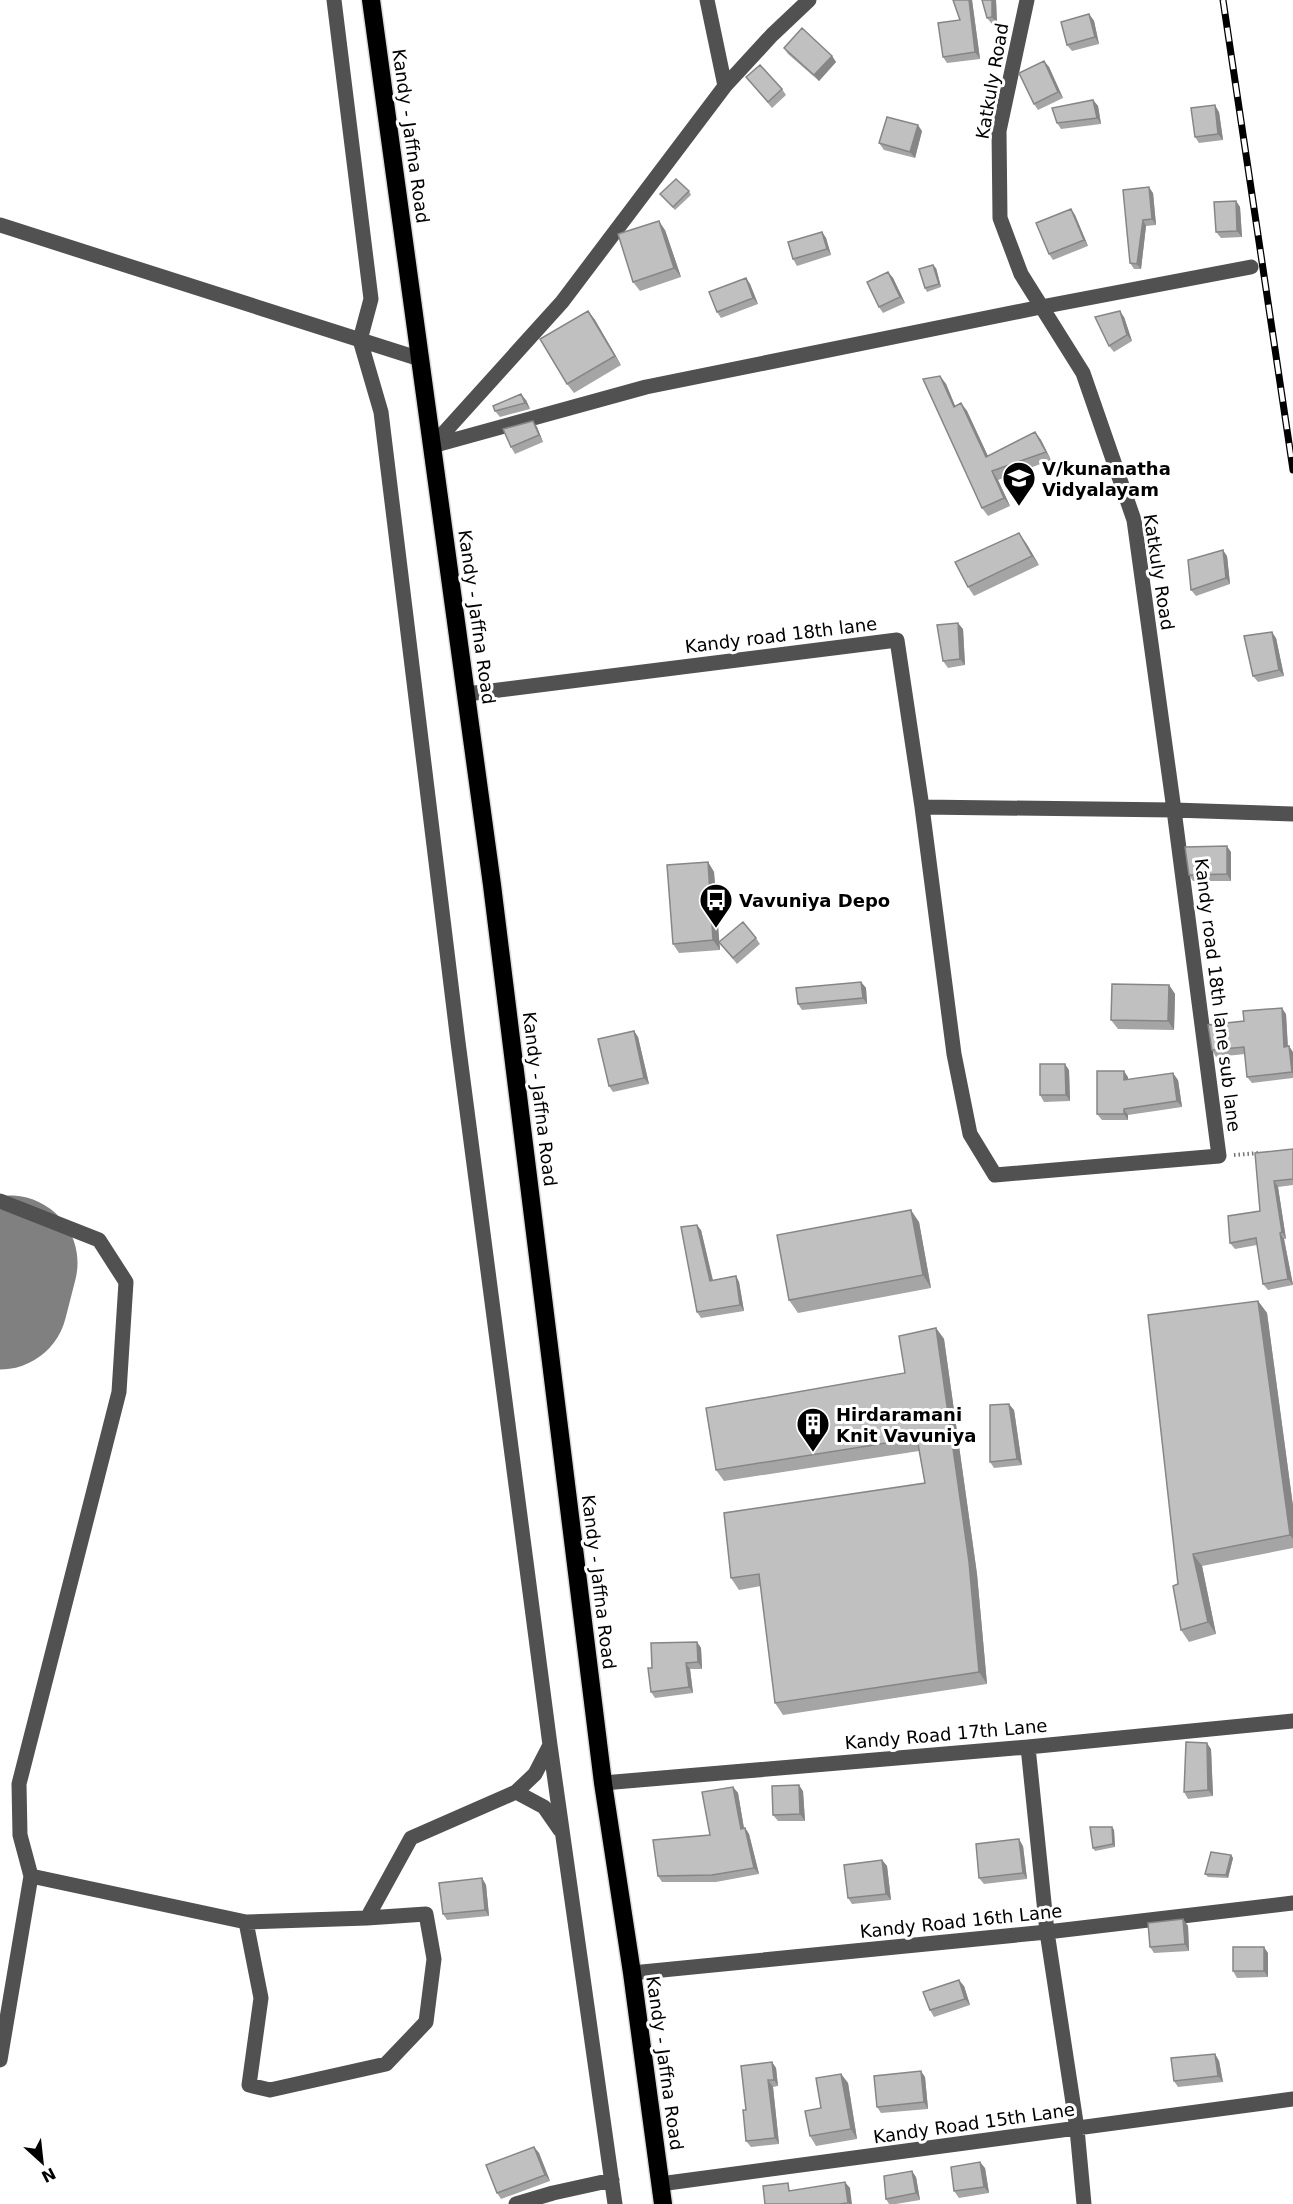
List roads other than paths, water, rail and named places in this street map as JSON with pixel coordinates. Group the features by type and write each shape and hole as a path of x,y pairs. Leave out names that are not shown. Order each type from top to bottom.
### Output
{"highway":[{"name":"Kandy - Jaffna Road","path":"371,0 467,693 603,1783 663,2204"}],"street":[{"path":"334,0 371,299 360,340 381,411 457,1030 550,1745 615,2204"},
{"path":"707,0 725,86"},
{"path":"432,446 562,302 725,86 772,35 809,0"},
{"name":"Katkuly Road","path":"1028,0 999,131 1000,218 1021,274 1083,373 1134,520 1174,810"},
{"path":"0,225 420,359"},
{"path":"432,446 646,387 1251,267"},
{"name":"Kandy road 18th lane","path":"467,693 897,640 922,807"},
{"path":"922,807 1293,814"},
{"name":"Kandy road 18th lane sub lane","path":"922,807 954,1054 970,1134 995,1175 1219,1156 1174,810"},
{"path":"0,1201 99,1240 126,1282 119,1392 18,1784 20,1835 31,1876 0,2060"},
{"name":"Kandy Road 17th Lane","path":"603,1783 1028,1747 1293,1721"},
{"path":"367,1918 411,1838 516,1792 536,1774 550,1745"},
{"path":"1028,1747 1047,1932 1077,2129 1084,2204"},
{"path":"516,1792 544,1807 563,1834"},
{"path":"31,1876 246,1923 426,1914 434,1959 426,2022 386,2064 270,2090 249,2085 261,1998 246,1923"},
{"name":"Kandy Road 16th Lane","path":"632,1974 1047,1932 1293,1903"},
{"name":"Kandy Road 15th Lane","path":"660,2184 1293,2099"},
{"path":"516,2204 612,2180"}],"railway":[{"path":"1223,0 1293,470"}],"place":[{"name":"V/kunanatha Vidyalayam","path":"1019,507"},
{"name":"Vavuniya Depo","path":"716,929"},
{"name":"Hirdaramani Knit Vavuniya","path":"813,1453"}]}
